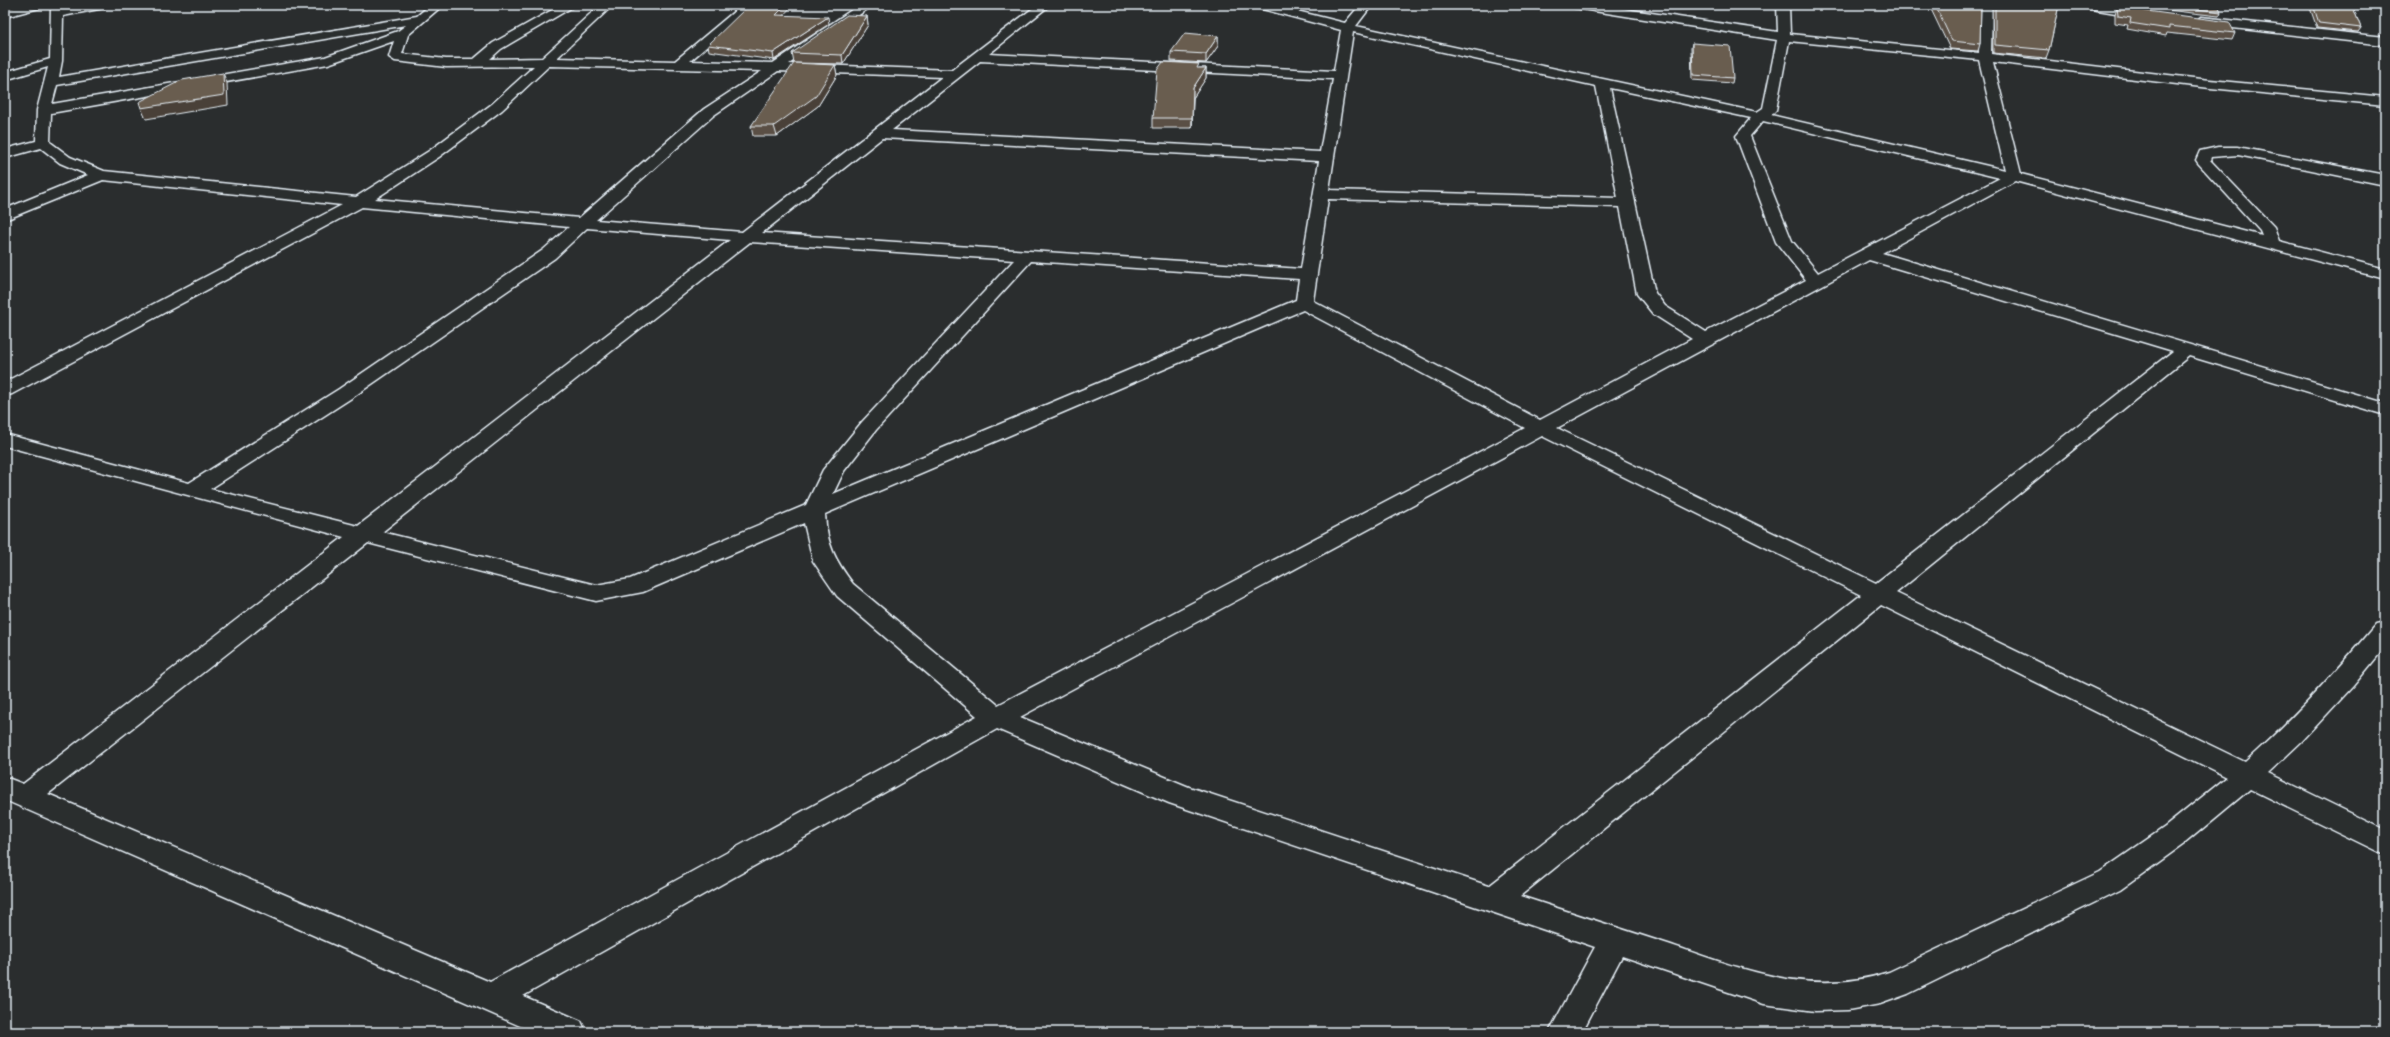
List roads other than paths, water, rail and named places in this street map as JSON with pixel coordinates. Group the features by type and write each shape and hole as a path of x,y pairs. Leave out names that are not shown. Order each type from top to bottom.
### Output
{"street":[{"path":"5,13 39,5"},
{"path":"43,143 44,110 56,62 57,9 104,5"},
{"path":"328,60 402,34 418,19 437,5"},
{"path":"477,63 497,46 570,5"},
{"path":"5,390 359,202 434,154 497,107 607,5"},
{"path":"678,65 749,5"},
{"path":"192,491 346,392 549,254 643,168 709,112 867,5"},
{"path":"570,1032 15,792 362,534 975,57 1044,5"},
{"path":"1259,5 1347,29 1760,116 2014,176 2385,274"},
{"path":"1304,303 1347,29 1366,5"},
{"path":"1575,5 1784,37 1985,57 2210,84 2385,101"},
{"path":"1783,5 1784,37 1769,110 1760,116 1743,136 1784,242 1816,281"},
{"path":"1986,5 1985,57 2014,176"},
{"path":"2086,5 2155,10"},
{"path":"50,82 418,19"},
{"path":"2191,19 2385,41"},
{"path":"395,57 402,34"},
{"path":"44,110 328,60 395,57 446,63 544,62 777,67 954,74"},
{"path":"975,57 1340,75"},
{"path":"5,76 56,62"},
{"path":"1602,83 1646,294 1659,310 1706,340"},
{"path":"877,134 1327,157"},
{"path":"5,154 43,143"},
{"path":"43,143 65,160 101,175 359,202 583,223 745,236 1309,275"},
{"path":"2272,244 2268,230 2203,160 2205,154 2218,151 2244,152 2385,180"},
{"path":"5,215 101,175"},
{"path":"491,998 996,718 2014,176"},
{"path":"1322,194 1627,203"},
{"path":"1867,254 2385,409"},
{"path":"1027,256 869,426 834,470 814,511 819,546 830,571 845,590 996,718 1179,795 1764,990 1793,996 1821,998 1849,997 1874,993 1897,984 2110,881 2175,835 2247,775 2298,728 2344,680 2385,630"},
{"path":"5,440 192,491 596,593 635,586 1304,303"},
{"path":"1304,303 1541,428 2385,843"},
{"path":"1493,900 2186,350"},
{"path":"1565,1032 1614,941"}]}
